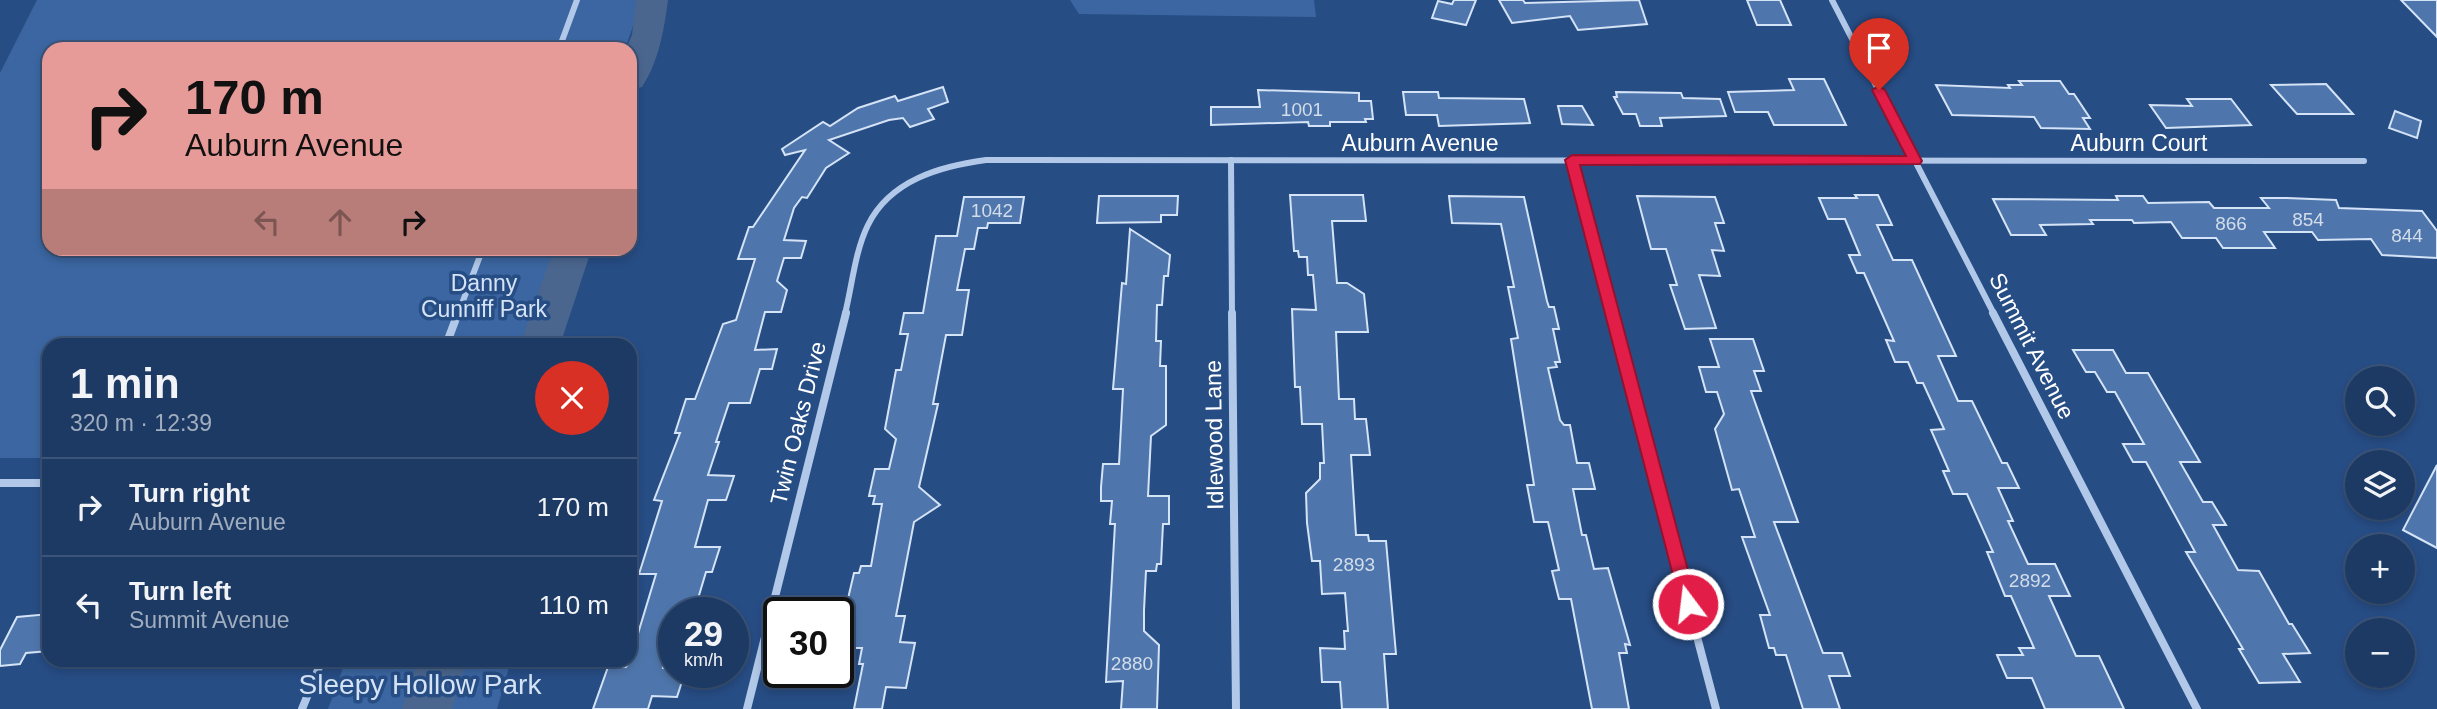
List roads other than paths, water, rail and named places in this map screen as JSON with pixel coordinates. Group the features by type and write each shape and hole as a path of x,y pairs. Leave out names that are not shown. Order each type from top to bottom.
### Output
{"street":[{"path":"562,42 578,0"},
{"name":"Summit Avenue","path":"1832,0 2197,709"},
{"name":"Auburn Avenue","path":"926,174 945,166 986,160 1915,161"},
{"name":"Idlewood Lane","path":"1231,160 1236,709"},
{"path":"1572,160 1716,709"},
{"name":"Auburn Court","path":"1915,161 2364,161"},
{"name":"Twin Oaks Drive","path":"747,709 867,227 873,213 897,189 926,174"},
{"path":"449,338 480,256"},
{"path":"0,483 42,483"},
{"path":"302,709 319,667"}],"waterway":[{"path":"637,62 648,35 652,0"},
{"path":"542,338 570,256"},
{"path":"427,709 440,667"}],"park label":[{"name":"Danny Cunniff Park","path":"484,296"},
{"name":"Sleepy Hollow Park","path":"420,684"}]}
